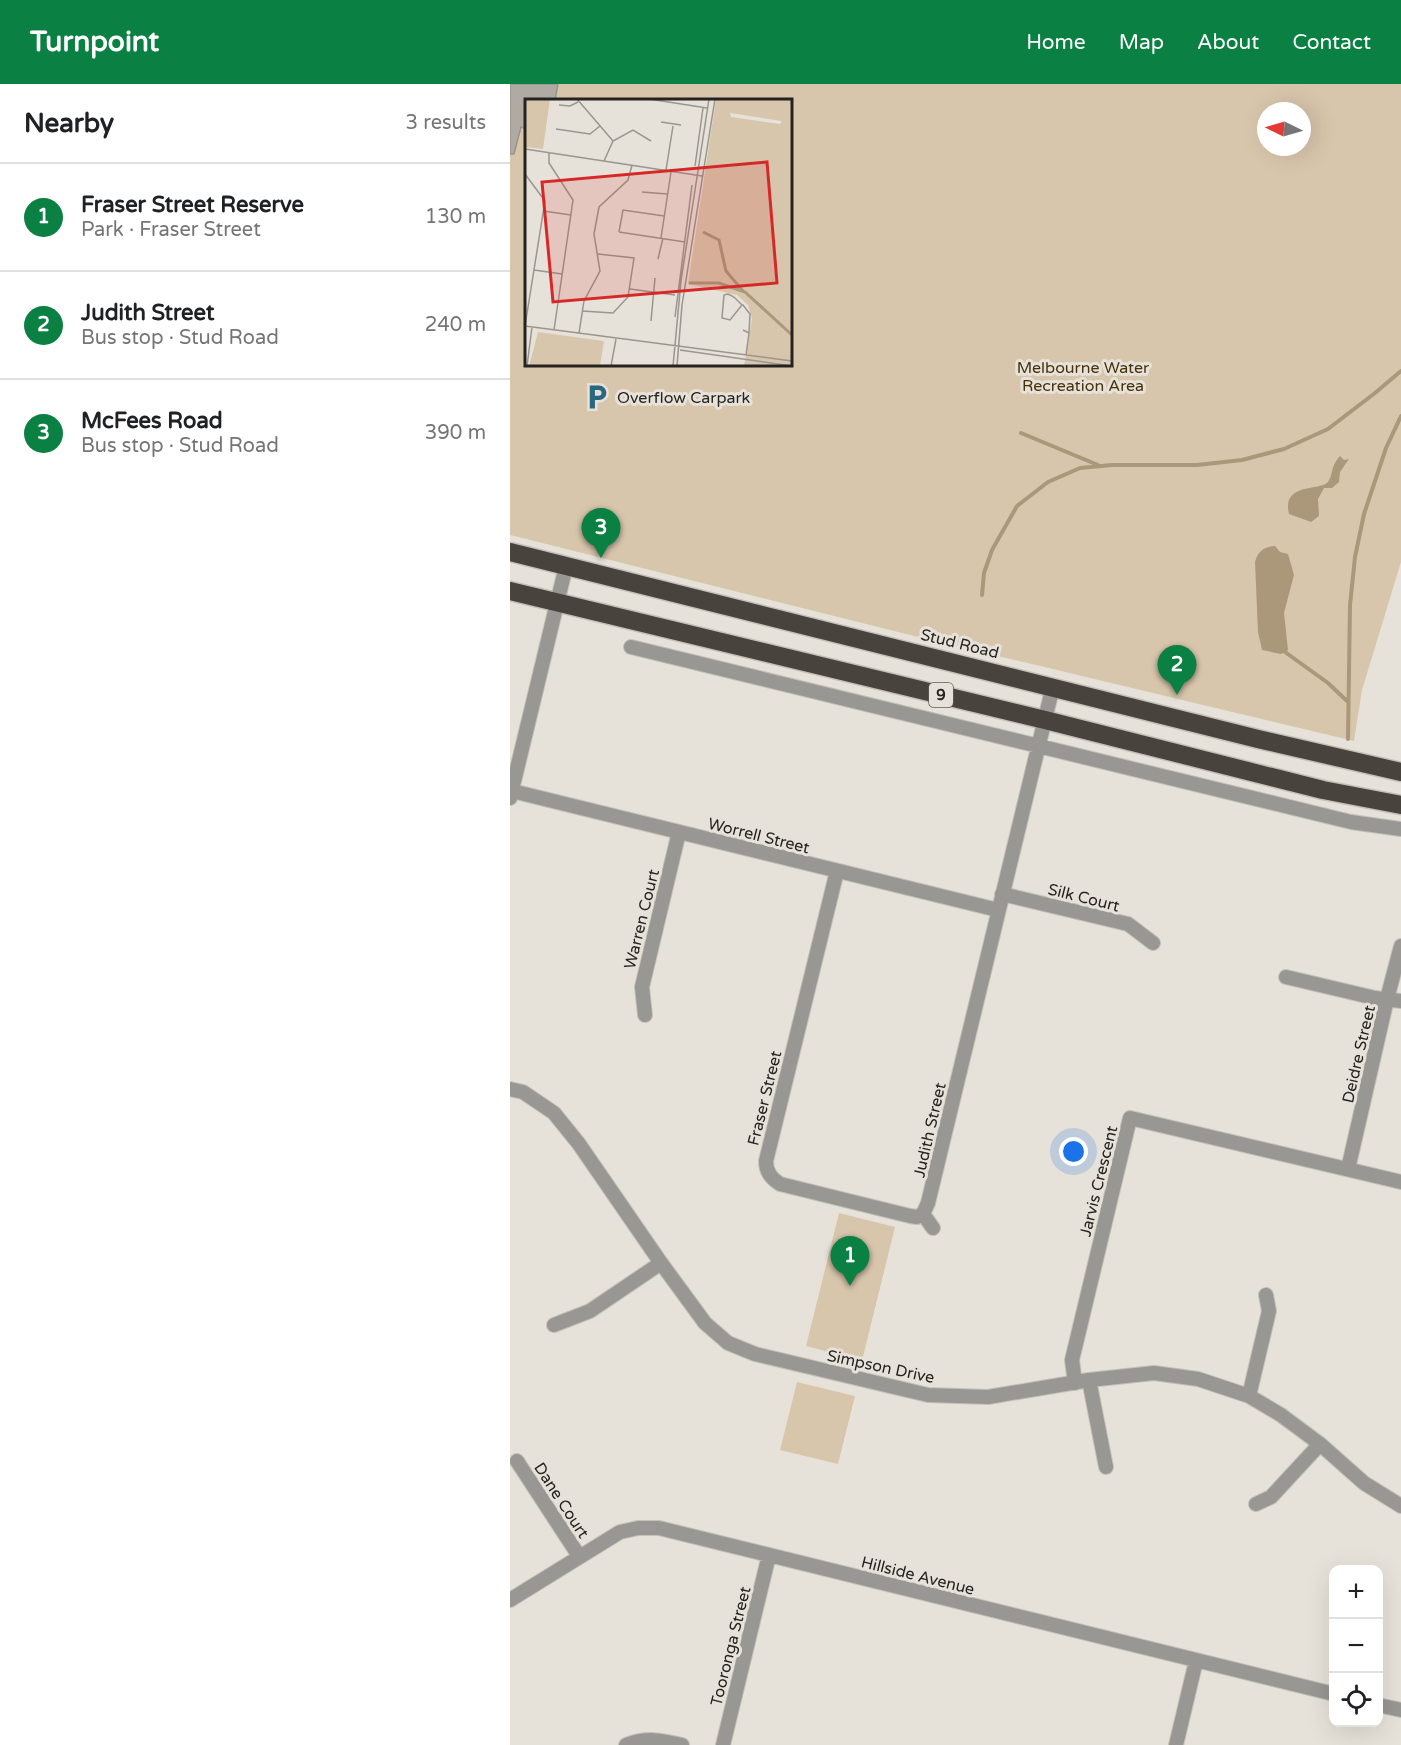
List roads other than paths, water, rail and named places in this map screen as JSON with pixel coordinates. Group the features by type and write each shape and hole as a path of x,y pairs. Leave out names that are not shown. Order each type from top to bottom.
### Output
{"highway":[{"name":"Stud Road","path":"510,552 1258,739 1401,772"},
{"name":"9","path":"510,591 1045,720 1323,790 1401,805"}],"street":[{"path":"511,795 566,566"},
{"path":"631,647 1351,822 1401,830"},
{"name":"Judith Street","path":"923,1214 928,1203 1053,686"},
{"name":"Worrell Street","path":"511,795 680,832 998,910"},
{"name":"Warren Court","path":"645,1015 642,987 680,832"},
{"name":"Fraser Street","path":"837,871 766,1168 774,1180 780,1184 910,1216 923,1214"},
{"name":"Silk Court","path":"1002,894 1128,924 1153,943"},
{"name":"Deidre Street","path":"1348,1169 1394,1000 1401,946"},
{"path":"1286,977 1375,998 1394,1000"},
{"name":"Simpson Drive","path":"510,1089 523,1092 554,1113 579,1144 705,1323 728,1343 755,1354 928,1395 988,1397 1082,1381 1154,1373 1198,1379 1249,1396 1281,1415 1320,1444 1364,1483 1401,1506"},
{"name":"Jarvis Crescent","path":"1082,1381 1072,1360 1130,1118 1401,1182"},
{"path":"923,1214 933,1228"},
{"path":"554,1325 591,1311 661,1263"},
{"path":"1249,1396 1269,1311 1266,1295"},
{"path":"1082,1381 1107,1467"},
{"path":"1256,1504 1271,1497 1320,1444"},
{"name":"Dane Court","path":"517,1461 579,1556"},
{"name":"Hillside Avenue","path":"510,1600 620,1532 638,1528 659,1528 1329,1693"},
{"name":"Tooronga Street","path":"723,1745 769,1555"},
{"path":"1176,1745 1196,1661"},
{"path":"1383,1706 1401,1710"},
{"path":"626,1745 652,1738 682,1745"}],"waterway":[{"path":"982,595 984,573 992,550 1017,506 1048,482 1080,468 1112,465 1197,465 1242,460 1284,449 1328,429 1401,371"},
{"path":"1348,739 1350,605 1355,557 1364,514 1386,448 1401,416"},
{"path":"1021,433 1098,465"},
{"path":"1285,652 1328,683 1347,701"}],"place":[{"name":"Overflow Carpark","path":"597,397"},
{"name":"McFees Road","path":"601,558"},
{"name":"Judith Street","path":"1177,695"},
{"name":"Fraser Street Reserve","path":"850,1286"}],"park label":[{"name":"Melbourne Water Recreation Area","path":"1083,376"}]}
